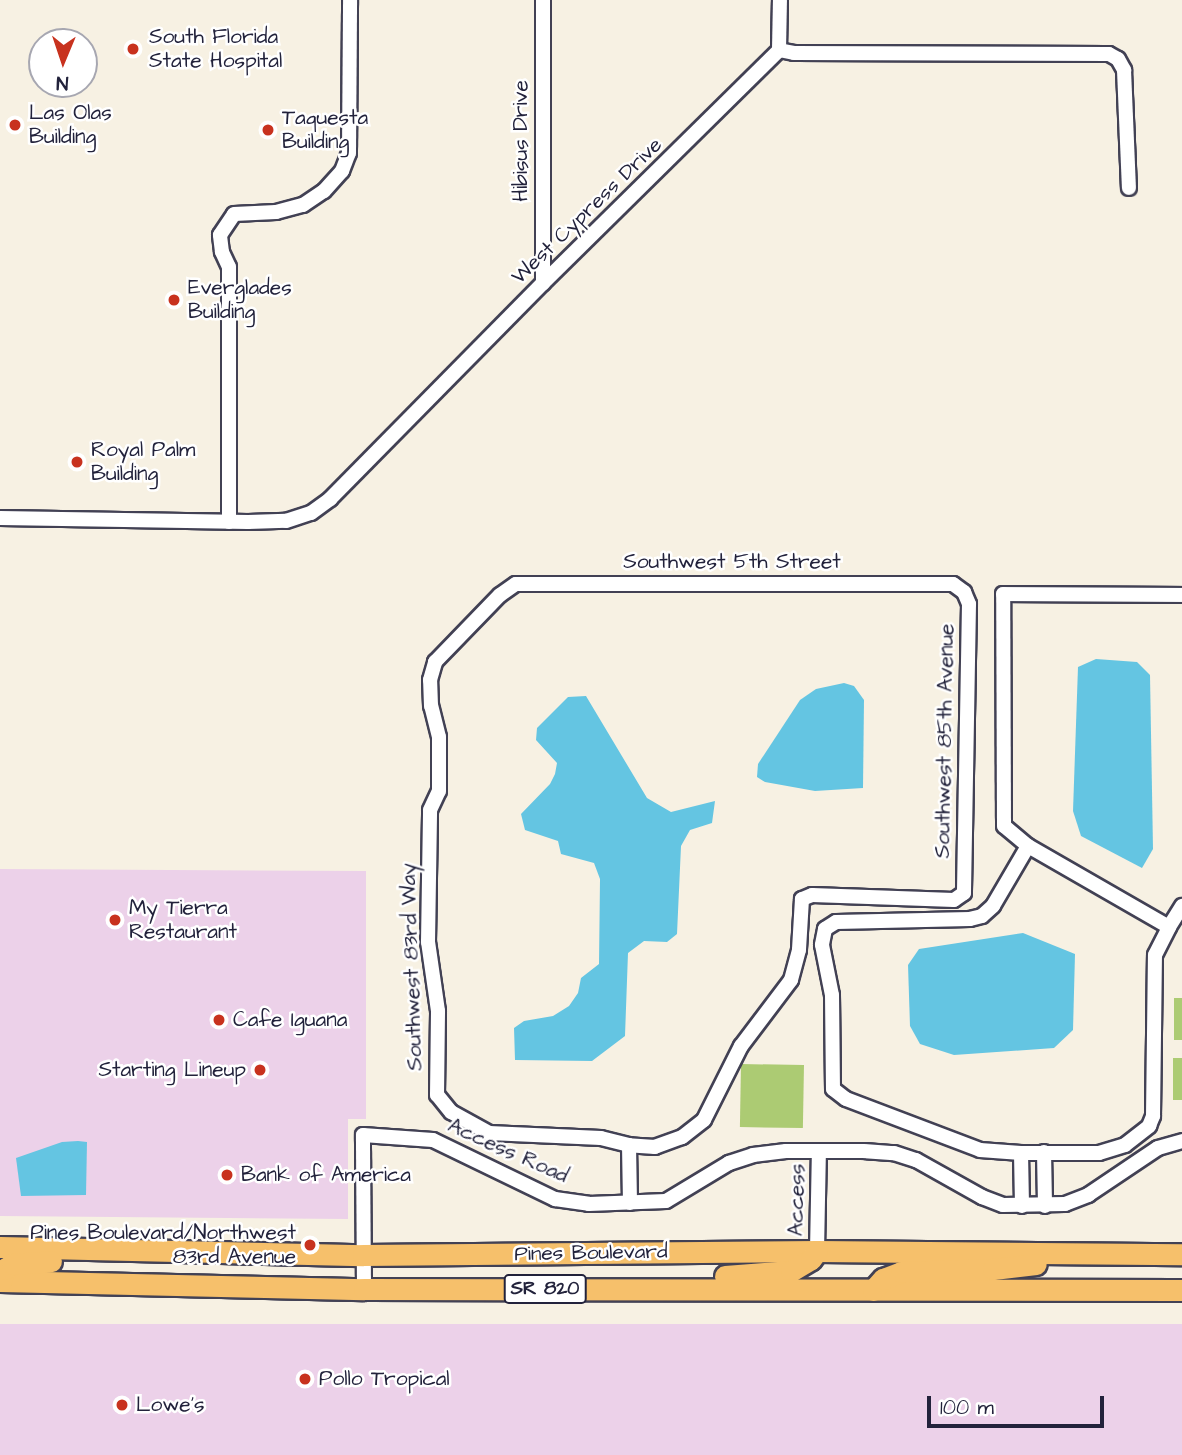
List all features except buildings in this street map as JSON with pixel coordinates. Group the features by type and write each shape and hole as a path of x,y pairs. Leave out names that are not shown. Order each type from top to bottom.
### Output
{"highway":[{"name":"Pines Boulevard","path":"0,1247 363,1255 817,1251 1182,1254"},
{"path":"1,1281 5,1269 12,1264 35,1260 128,1262 148,1250"},
{"path":"619,1289 634,1281 779,1274 802,1265 817,1251"},
{"path":"873,1290 883,1279 901,1272 993,1269 1050,1262 1072,1253"},
{"name":"Pines Boulevard","path":"1,1281 364,1289 1182,1290"}],"street":[{"path":"229,522 229,267 222,252 220,235 234,214 276,212 303,205 324,191 342,170 349,153 350,0"},
{"name":"Hibisus Drive","path":"542,283 543,0"},
{"path":"780,0 779,50 794,53 1109,54 1118,59 1124,70 1129,188"},
{"name":"West Cypress Drive","path":"0,518 229,522 286,521 311,513 779,50"},
{"name":"Southwest 5th Street","path":"500,595 516,584 685,582 953,584 964,592"},
{"name":"Southwest 85th Avenue","path":"629,1145 655,1147 682,1137 704,1120 741,1046 791,979 799,950 802,899 812,895 954,900 964,892 969,604 964,592"},
{"path":"1169,927 1011,835 1002,816 1003,594 1182,594"},
{"name":"Southwest 83rd Way","path":"500,595 435,662 430,680 431,706 439,737 439,792 430,810 428,942 438,1011 437,1095 451,1112 489,1133 601,1138 629,1145"},
{"path":"1028,846 993,906 982,916 970,919 836,922 825,929 822,945 830,977 832,1082 836,1094 969,1147 993,1152 1099,1153 1125,1145 1149,1126 1153,1116 1155,955 1182,906"},
{"name":"Access Road","path":"363,1255 363,1135 415,1136 433,1140 555,1199 589,1204 666,1201 729,1163 753,1154 819,1151 894,1153 916,1160 982,1197 1003,1205 1045,1206 1077,1201 1135,1161 1158,1148 1182,1141"},
{"path":"629,1145 630,1203"},
{"name":"Access","path":"817,1251 819,1151"},
{"path":"1044,1152 1045,1206"},
{"path":"1021,1153 1022,1206"},
{"path":"363,1255 364,1289"}],"shaded area":[{"path":"0,869 366,871 366,1119 348,1119 348,1219 0,1216"},
{"path":"0,1324 1182,1324 1182,1455 0,1455"}],"green space":[{"path":"1174,998 1182,998 1182,1040 1174,1040"},
{"path":"1173,1058 1182,1058 1182,1100 1173,1100"},
{"path":"741,1064 804,1065 803,1128 740,1127"}],"water":[{"path":"1096,659 1137,662 1150,675 1153,849 1142,868 1081,836 1073,811 1078,667"},
{"path":"844,683 854,686 864,700 863,788 815,791 765,782 757,777 758,764 800,700 816,689"},
{"path":"586,696 647,798 671,812 715,801 712,823 690,830 681,846 677,934 667,942 644,941 628,953 625,1036 592,1061 515,1060 514,1028 524,1021 553,1016 569,1006 578,993 581,978 599,964 600,879 594,863 561,854 558,841 525,830 521,814 550,784 555,774 557,763 536,740 537,728 568,697"},
{"path":"1023,933 1075,954 1073,1030 1054,1048 954,1055 920,1044 910,1026 908,965 919,949"},
{"path":"62,1142 87,1142 86,1195 21,1196 16,1158"}],"place":[{"name":"South Florida State Hospital","path":"133,49"},
{"name":"Las Olas Building","path":"15,125"},
{"name":"Taquesta Building","path":"268,130"},
{"name":"Everglades Building","path":"174,300"},
{"name":"Royal Palm Building","path":"77,462"},
{"name":"My Tierra Restaurant","path":"115,920"},
{"name":"Cafe Iguana","path":"219,1020"},
{"name":"Starting Lineup","path":"260,1070"},
{"name":"Bank of America","path":"227,1175"},
{"name":"Pines Boulevard/Northwest 83rd Avenue","path":"310,1245"},
{"name":"Pollo Tropical","path":"305,1379"},
{"name":"Lowe's","path":"122,1405"}]}
